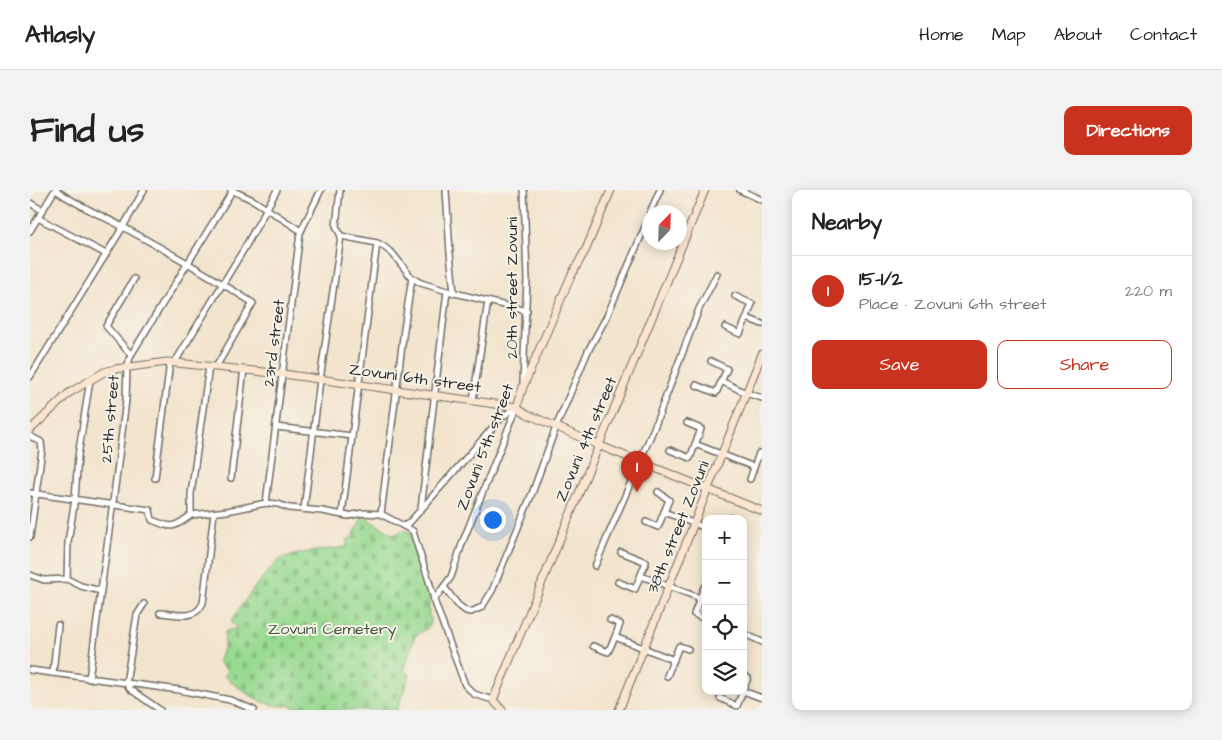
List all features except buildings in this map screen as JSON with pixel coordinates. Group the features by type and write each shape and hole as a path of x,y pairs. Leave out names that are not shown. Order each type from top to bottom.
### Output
{"street":[{"path":"30,231 56,190 71,201 123,227 253,303 213,366 191,494 191,515"},
{"path":"30,377 144,190"},
{"path":"232,190 253,200 301,231"},
{"name":"25th street","path":"89,678 125,412 127,367 131,355 189,264 232,190"},
{"path":"156,478 172,362 223,284 277,190"},
{"name":"23rd street","path":"266,503 301,231 321,190"},
{"path":"304,509 341,236 336,226 340,190"},
{"path":"446,190 454,293"},
{"name":"20th street Zovuni","path":"523,387 527,311 524,190"},
{"name":"Zovuni 5th street","path":"434,600 451,577 463,541 517,407 523,387 571,276 589,243 611,190"},
{"path":"654,205 660,190"},
{"name":"Zovuni 4th street","path":"493,700 705,190"},
{"path":"740,190 761,197"},
{"path":"30,203 42,210"},
{"path":"38,218 106,254"},
{"path":"444,587 458,605 466,611 471,612 484,604 498,577 533,491 556,427 588,351 606,316 642,233"},
{"path":"341,236 377,243 393,254 412,278 421,283 527,311"},
{"path":"342,514 377,243"},
{"path":"595,566 640,462 699,309 717,274"},
{"path":"381,514 412,278"},
{"path":"131,355 106,326 134,279"},
{"path":"420,509 447,291"},
{"path":"725,327 740,334 752,304 735,296"},
{"path":"473,400 488,301"},
{"path":"747,318 762,324"},
{"name":"38th street Zovuni","path":"619,710 642,648 669,586 762,354"},
{"path":"696,385 716,393 726,369 711,361"},
{"name":"Zovuni 6th street","path":"30,430 69,393 104,372 127,367 172,362 244,369 517,407 527,414 598,446 762,511"},
{"path":"231,478 244,369"},
{"path":"67,579 68,542 75,499 78,456 90,380"},
{"path":"721,381 746,393 762,398"},
{"path":"404,526 502,417 517,407"},
{"path":"670,450 690,458 701,429 687,424"},
{"path":"276,427 314,431 322,434 352,436"},
{"path":"30,436 41,442 42,450 30,538"},
{"path":"696,444 754,467"},
{"path":"750,479 759,453"},
{"path":"646,522 658,527 669,500 658,492"},
{"path":"30,493 150,510 152,520 170,528 177,526 191,515 238,510 266,503 348,516 363,513 381,514 413,531 417,548 428,574 434,600 465,685 474,694 493,700 502,710"},
{"path":"664,512 702,526"},
{"path":"160,613 185,616 195,614 201,609 214,513"},
{"path":"618,582 635,589 646,562 621,552"},
{"path":"30,575 44,580 67,579 81,586 102,591"},
{"path":"641,576 700,598"},
{"path":"700,617 694,614 702,592"},
{"path":"144,604 137,615 126,683 130,689 160,710"},
{"path":"593,646 608,652 620,624 610,620"},
{"path":"53,673 58,625"},
{"path":"747,635 762,642"},
{"path":"615,637 674,660"},
{"path":"667,676 680,646 688,649"},
{"path":"30,670 179,690 230,700 254,710"},
{"path":"747,692 762,698"},
{"path":"720,698 737,706 741,695"}],"green space":[{"name":"Zovuni Cemetery","path":"363,516 394,535 404,530 410,532 413,549 429,590 429,615 431,620 429,627 415,636 404,670 410,675 397,710 308,710 303,706 296,708 290,705 272,705 254,698 224,676 227,670 218,663 224,646 225,632 232,629 236,630 236,627 231,622 262,578 277,563 282,559 306,552 347,547 347,540 352,538"}],"place":[{"name":"15-1/2","path":"637,492"}]}
